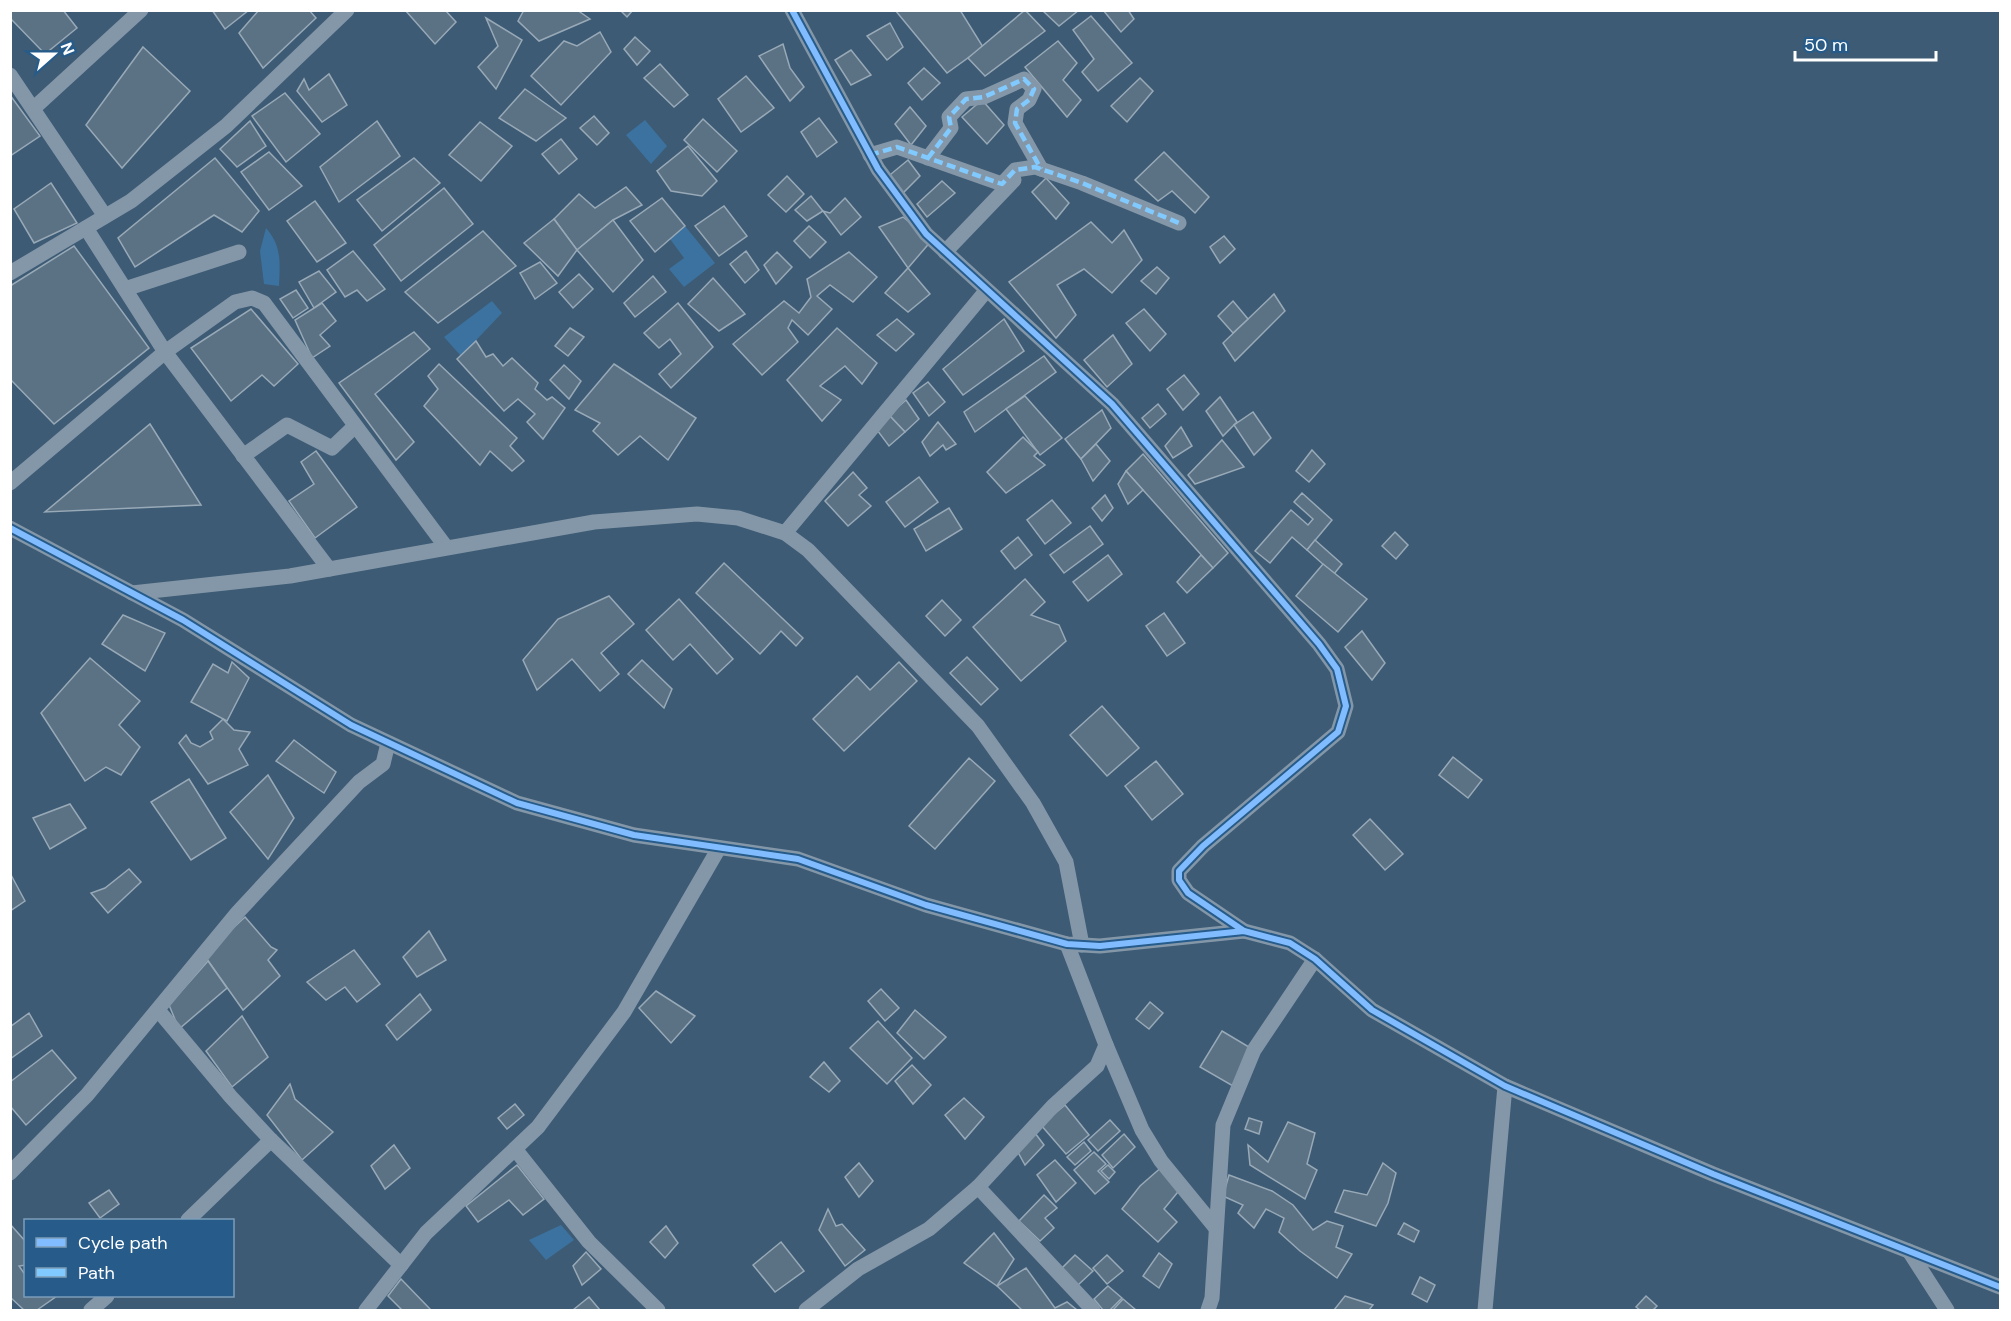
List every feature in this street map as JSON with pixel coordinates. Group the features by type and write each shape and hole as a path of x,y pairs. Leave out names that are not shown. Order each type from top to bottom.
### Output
{"street":[{"path":"34,108 141,10"},
{"path":"10,273 131,201 226,126 347,10"},
{"path":"792,10 870,155 926,234 1112,404 1231,545 1267,582 1337,669 1346,706 1338,732 1203,846 1179,871 1179,880 1188,893 1244,931 1290,943 1315,959 1372,1010 1505,1086 1713,1174 2001,1287"},
{"path":"10,75 105,216"},
{"path":"928,158 951,128 949,117 966,99 984,97 1024,79 1034,89 1029,100 1017,109 1015,123 1041,169"},
{"path":"870,155 897,147 1002,184 1015,170 1041,169 1082,183 1179,223"},
{"path":"945,252 1024,169"},
{"path":"86,228 165,352 329,569"},
{"path":"125,289 239,252"},
{"path":"785,533 986,291"},
{"path":"10,483 165,352 235,302 252,298 264,303 446,547"},
{"path":"243,456 287,425 332,448 355,426"},
{"path":"132,593 290,576 594,522 697,514 738,518 785,533 808,550 978,726 1034,803 1066,862 1074,945 1106,1046 1142,1130 1161,1161 1215,1227"},
{"path":"10,528 183,620 351,725 517,803 634,835 798,859 926,905 1074,945 1100,946 1244,931"},
{"path":"10,1173 87,1095 246,904 359,782 383,764 388,743"},
{"path":"366,1311 426,1233 538,1127 624,1012 718,848"},
{"path":"1208,1311 1212,1298 1223,1125 1254,1050 1315,959"},
{"path":"158,1010 231,1097 271,1140 401,1265"},
{"path":"806,1311 858,1269 929,1229 978,1186 1053,1106 1097,1066 1106,1046"},
{"path":"1485,1311 1505,1086"},
{"path":"190,1219 271,1140"},
{"path":"515,1149 589,1242 658,1311"},
{"path":"978,1186 1093,1311"},
{"path":"1909,1251 1947,1311"},
{"path":"91,1311 106,1297"}],"shaded area":[{"path":"645,120 667,146 651,164 626,135"},
{"path":"685,226 715,263 684,287 669,269 684,258 670,239"},
{"path":"266,228 277,248 280,262 279,286 264,284 260,251"},
{"path":"492,301 502,313 461,356 444,337"},
{"path":"561,1225 574,1240 546,1260 529,1240"}],"building":[{"path":"10,10 63,10 77,28 45,54 10,18"},
{"path":"212,10 249,10 225,29"},
{"path":"259,10 309,10 316,18 263,68 239,33"},
{"path":"405,10 445,10 456,22 435,44"},
{"path":"524,10 577,10 590,19 539,41 518,21"},
{"path":"620,10 633,10 627,17"},
{"path":"895,10 960,10 983,47 947,73"},
{"path":"1025,10 1045,31 985,76 968,58"},
{"path":"1042,10 1079,10 1059,26"},
{"path":"1103,10 1128,10 1134,19 1121,32"},
{"path":"1091,16 1132,63 1098,91 1082,72 1094,59 1073,30"},
{"path":"486,18 522,40 496,89 478,67 498,46"},
{"path":"890,23 903,47 887,60 867,36"},
{"path":"600,32 611,52 561,105 531,76 564,41 577,46"},
{"path":"635,37 650,51 637,65 624,49"},
{"path":"1058,41 1077,63 1063,80 1081,100 1067,117 1025,67"},
{"path":"783,44 790,68 804,87 790,101 759,56"},
{"path":"143,47 190,91 122,168 86,125"},
{"path":"851,50 871,75 851,85 835,60"},
{"path":"660,64 688,95 674,107 644,78"},
{"path":"924,68 940,83 922,100 908,83"},
{"path":"329,74 347,105 322,122 297,91 304,79 309,90"},
{"path":"746,76 774,108 741,132 718,99"},
{"path":"1140,78 1153,91 1127,122 1111,106"},
{"path":"525,89 566,118 536,141 499,118"},
{"path":"285,93 320,134 286,162 252,116"},
{"path":"10,95 40,136 10,156"},
{"path":"982,100 1004,125 987,144 962,117"},
{"path":"910,107 926,126 911,145 895,124"},
{"path":"594,116 609,133 597,145 580,128"},
{"path":"819,118 837,142 817,157 801,132"},
{"path":"703,119 737,151 717,172 684,140"},
{"path":"250,121 266,146 237,167 220,149"},
{"path":"377,121 400,156 339,202 320,167"},
{"path":"480,122 512,146 481,181 449,155"},
{"path":"561,139 577,159 559,174 542,154"},
{"path":"688,146 717,181 702,196 671,191 657,171"},
{"path":"269,152 302,186 269,210 241,172"},
{"path":"1164,152 1209,197 1195,213 1172,191 1158,201 1135,180"},
{"path":"215,158 259,211 242,232 214,215 135,267 118,238"},
{"path":"414,158 440,183 382,231 357,200"},
{"path":"908,160 920,176 899,197 885,179"},
{"path":"787,176 804,194 786,212 768,195"},
{"path":"1046,178 1069,203 1056,219 1032,192"},
{"path":"942,181 955,193 927,217 917,204"},
{"path":"51,183 77,223 34,243 14,209"},
{"path":"626,187 642,205 613,220 577,250 554,219 579,194 595,208"},
{"path":"444,188 473,224 401,281 374,245"},
{"path":"811,196 823,211 807,221 795,210"},
{"path":"662,198 685,226 655,252 630,221"},
{"path":"845,198 861,217 841,235 823,211 830,213"},
{"path":"315,201 346,243 317,262 287,221"},
{"path":"724,206 747,236 719,256 695,226"},
{"path":"903,217 932,240 908,268 879,227"},
{"path":"554,219 577,250 558,276 524,243"},
{"path":"613,220 643,260 613,292 577,250"},
{"path":"1091,222 1112,243 1124,230 1142,260 1112,293 1084,269 1057,285 1076,315 1056,338 1009,282"},
{"path":"809,226 826,242 810,258 794,241"},
{"path":"483,231 516,266 438,323 405,292"},
{"path":"1224,236 1235,249 1220,263 1210,247"},
{"path":"74,246 149,348 54,424 10,379 10,286"},
{"path":"353,251 385,289 367,301 357,290 345,297 327,270"},
{"path":"746,251 759,270 745,283 730,264"},
{"path":"777,252 792,267 776,284 764,265"},
{"path":"849,252 877,277 853,302 830,285 817,296 832,309 808,335 792,320 788,328 798,342 762,375 733,344 784,301 799,313 811,297 807,279"},
{"path":"540,262 557,283 535,299 520,273"},
{"path":"1157,267 1169,278 1156,294 1141,281"},
{"path":"908,268 930,294 908,312 885,293"},
{"path":"319,271 336,292 314,308 299,282"},
{"path":"579,274 593,289 573,308 559,292"},
{"path":"653,276 666,292 635,317 624,303"},
{"path":"713,278 745,314 719,331 688,304"},
{"path":"296,290 308,308 293,318 280,299"},
{"path":"1274,294 1285,311 1235,361 1223,343"},
{"path":"1233,301 1248,319 1233,333 1218,316"},
{"path":"322,303 336,321 320,335 330,346 312,358 295,320"},
{"path":"678,303 713,347 671,388 659,374 681,354 670,339 659,348 644,333"},
{"path":"251,309 298,364 274,386 262,375 231,401 191,348"},
{"path":"1144,309 1166,334 1150,351 1126,323"},
{"path":"897,319 914,334 896,351 877,335"},
{"path":"1004,319 1024,351 963,395 943,369"},
{"path":"570,328 584,337 568,356 555,346"},
{"path":"837,328 877,363 862,384 845,366 820,386 841,400 822,421 787,380"},
{"path":"414,332 430,349 375,394 414,442 396,460 339,383"},
{"path":"1113,335 1132,364 1107,387 1084,360"},
{"path":"476,341 486,357 493,354 503,366 512,358 538,383 535,389 547,400 552,397 565,408 543,439 527,422 535,414 518,399 504,411 457,359"},
{"path":"1044,356 1056,372 975,432 964,412"},
{"path":"439,364 517,438 510,446 524,461 512,471 490,451 480,465 424,406 438,389 428,376"},
{"path":"614,364 696,418 668,460 640,436 618,455 593,431 600,423 575,410"},
{"path":"564,365 581,381 569,399 550,380"},
{"path":"1184,375 1199,394 1183,410 1167,389"},
{"path":"928,382 945,402 929,416 913,393"},
{"path":"1025,396 1062,438 1040,455 1006,409"},
{"path":"1220,397 1237,422 1223,436 1206,411"},
{"path":"906,400 919,419 905,432 889,415"},
{"path":"1158,404 1166,414 1150,428 1142,418"},
{"path":"1102,410 1111,428 1081,459 1065,439"},
{"path":"1253,412 1271,438 1254,455 1234,425"},
{"path":"889,415 905,432 889,446 874,426"},
{"path":"938,422 956,444 946,450 943,445 930,456 922,442"},
{"path":"150,424 201,505 45,512"},
{"path":"1181,427 1192,446 1173,458 1165,446"},
{"path":"1023,437 1038,452 1034,456 1045,465 1006,493 987,472"},
{"path":"1222,440 1244,467 1195,484 1188,475"},
{"path":"1096,444 1110,461 1093,481 1081,459"},
{"path":"1312,450 1325,464 1309,482 1296,471"},
{"path":"316,451 357,507 315,538 289,501 314,484 301,462"},
{"path":"1143,454 1228,553 1213,568 1126,471"},
{"path":"1126,471 1143,490 1128,504 1118,484"},
{"path":"853,472 867,488 859,495 871,506 848,526 825,501"},
{"path":"919,477 938,502 905,527 886,502"},
{"path":"1302,493 1332,520 1307,550 1292,537 1270,563 1255,551 1291,510 1308,525 1313,519 1294,502"},
{"path":"1105,495 1113,508 1102,521 1092,508"},
{"path":"1052,500 1071,523 1045,544 1027,520"},
{"path":"949,508 962,529 926,551 914,529"},
{"path":"1090,526 1103,544 1064,573 1050,555"},
{"path":"1395,532 1408,545 1396,559 1382,546"},
{"path":"1018,537 1032,555 1015,569 1001,551"},
{"path":"1315,540 1342,564 1334,574 1307,550"},
{"path":"1108,555 1122,574 1088,601 1073,582"},
{"path":"1201,555 1213,568 1187,593 1177,582"},
{"path":"724,563 803,638 796,646 781,631 760,654 696,593"},
{"path":"1323,564 1367,599 1338,632 1296,596"},
{"path":"1025,579 1045,602 1031,615 1059,625 1066,641 1021,681 973,627"},
{"path":"609,596 634,624 601,653 619,674 600,691 572,659 537,690 523,660 558,619"},
{"path":"679,599 733,659 717,674 690,644 673,660 646,630"},
{"path":"942,600 961,620 945,636 926,616"},
{"path":"1164,613 1185,643 1167,656 1146,626"},
{"path":"123,615 165,633 145,671 102,644"},
{"path":"1362,631 1385,663 1372,680 1345,647"},
{"path":"967,657 998,689 981,705 950,673"},
{"path":"90,658 140,701 119,725 140,747 121,775 106,767 85,781 41,713"},
{"path":"642,660 672,689 664,708 628,674"},
{"path":"232,662 249,678 227,721 191,702 213,664 228,673"},
{"path":"899,662 917,681 844,751 813,719 857,676 870,690"},
{"path":"1102,706 1139,748 1107,776 1070,735"},
{"path":"223,719 234,730 250,732 239,749 248,765 208,784 179,743 186,735 191,743 200,747 213,739 210,732"},
{"path":"294,740 336,772 324,793 276,761"},
{"path":"1453,757 1482,780 1468,798 1439,775"},
{"path":"969,758 995,781 935,849 909,826"},
{"path":"1156,761 1183,794 1152,820 1125,786"},
{"path":"268,775 294,818 268,859 230,812"},
{"path":"189,779 226,838 191,860 151,802"},
{"path":"70,804 86,828 50,849 33,818"},
{"path":"1370,819 1403,854 1385,870 1353,835"},
{"path":"129,869 141,882 108,913 91,893 105,888"},
{"path":"10,873 25,901 10,911"},
{"path":"245,917 271,947 277,950 268,960 280,976 243,1010 204,955"},
{"path":"429,931 446,960 417,977 403,957"},
{"path":"354,950 380,984 357,1002 345,987 326,1000 307,982"},
{"path":"208,961 227,988 179,1029 169,1005"},
{"path":"881,989 899,1008 885,1021 868,1001"},
{"path":"656,991 695,1016 671,1043 639,1008"},
{"path":"420,994 431,1010 397,1040 386,1025"},
{"path":"1150,1002 1163,1013 1149,1029 1136,1019"},
{"path":"915,1010 946,1037 924,1059 897,1033"},
{"path":"29,1013 42,1036 10,1059 10,1027"},
{"path":"242,1016 268,1057 232,1087 206,1051"},
{"path":"878,1021 912,1058 887,1084 850,1048"},
{"path":"1222,1031 1254,1050 1233,1086 1200,1067"},
{"path":"52,1050 76,1078 26,1125 10,1106 10,1082"},
{"path":"824,1062 840,1081 829,1092 810,1077"},
{"path":"912,1065 931,1085 913,1104 895,1081"},
{"path":"290,1084 295,1099 333,1132 302,1160 267,1115"},
{"path":"964,1098 984,1117 965,1139 945,1115"},
{"path":"515,1104 524,1115 507,1129 498,1118"},
{"path":"1065,1105 1089,1135 1066,1154 1041,1125"},
{"path":"1249,1118 1262,1122 1259,1134 1245,1129"},
{"path":"1110,1120 1120,1131 1098,1151 1088,1140"},
{"path":"1288,1122 1315,1133 1307,1164 1317,1170 1305,1199 1250,1165 1248,1145 1268,1162"},
{"path":"1032,1129 1044,1145 1025,1165 1015,1147"},
{"path":"1124,1134 1135,1147 1113,1168 1102,1155"},
{"path":"1084,1142 1091,1151 1075,1165 1067,1157"},
{"path":"394,1145 410,1168 385,1189 371,1166"},
{"path":"1094,1152 1106,1164 1098,1171 1109,1182 1095,1194 1074,1170"},
{"path":"1055,1160 1076,1183 1056,1202 1037,1175"},
{"path":"859,1163 873,1181 859,1197 845,1177"},
{"path":"1383,1163 1396,1173 1388,1203 1376,1226 1335,1212 1344,1190 1367,1195"},
{"path":"517,1165 544,1199 523,1215 509,1200 478,1222 466,1206"},
{"path":"1108,1165 1115,1172 1109,1179 1101,1171"},
{"path":"1164,1165 1182,1187 1164,1209 1177,1222 1158,1242 1122,1209 1140,1186"},
{"path":"1229,1175 1272,1191 1293,1205 1313,1230 1327,1221 1343,1226 1336,1247 1352,1254 1337,1278 1300,1251 1279,1232 1284,1218 1266,1209 1254,1228 1238,1213 1243,1205 1223,1196"},
{"path":"109,1190 119,1204 100,1218 89,1203"},
{"path":"1044,1195 1057,1208 1045,1218 1054,1228 1040,1241 1019,1221"},
{"path":"828,1209 836,1226 842,1224 865,1250 845,1266 819,1230"},
{"path":"1404,1223 1419,1231 1414,1242 1398,1234"},
{"path":"10,1224 24,1240 24,1265 19,1266 24,1273 24,1297 56,1297 37,1310 24,1310 10,1297"},
{"path":"666,1226 678,1243 665,1258 650,1242"},
{"path":"994,1233 1014,1259 997,1286 964,1263"},
{"path":"781,1242 804,1271 775,1292 753,1265"},
{"path":"586,1252 601,1269 582,1285 573,1266"},
{"path":"1159,1253 1172,1264 1159,1288 1143,1276"},
{"path":"1075,1255 1093,1271 1078,1285 1062,1268"},
{"path":"1107,1255 1123,1271 1107,1284 1093,1268"},
{"path":"1026,1268 1055,1308 1067,1302 1077,1310 1022,1310 997,1286"},
{"path":"1420,1277 1435,1285 1427,1302 1412,1294"},
{"path":"401,1279 431,1310 402,1310 388,1296"},
{"path":"1108,1286 1122,1298 1110,1310 1103,1310 1094,1299"},
{"path":"1345,1296 1373,1305 1369,1310 1334,1310"},
{"path":"1646,1296 1657,1306 1653,1310 1640,1310 1636,1307"},
{"path":"589,1297 600,1310 573,1310"},
{"path":"1123,1299 1136,1310 1113,1310"}],"marked path":[{"path":"928,158 951,128 949,117 966,99 984,97 1024,79 1034,89 1029,100 1017,109 1015,123 1041,169"},
{"path":"870,155 897,147 1002,184 1015,170 1035,167 1082,183 1179,223"}],"cycle path":[{"path":"792,10 878,169 926,234 1112,404 1319,644 1337,669 1346,706 1338,732 1203,846 1179,871 1179,880 1188,893 1244,931"},
{"path":"10,528 183,620 351,725 517,803 634,835 798,859 926,905 1067,944 1100,946 1244,931 1290,943 1315,959 1372,1010 1505,1086 1713,1174 2000,1287"}]}
